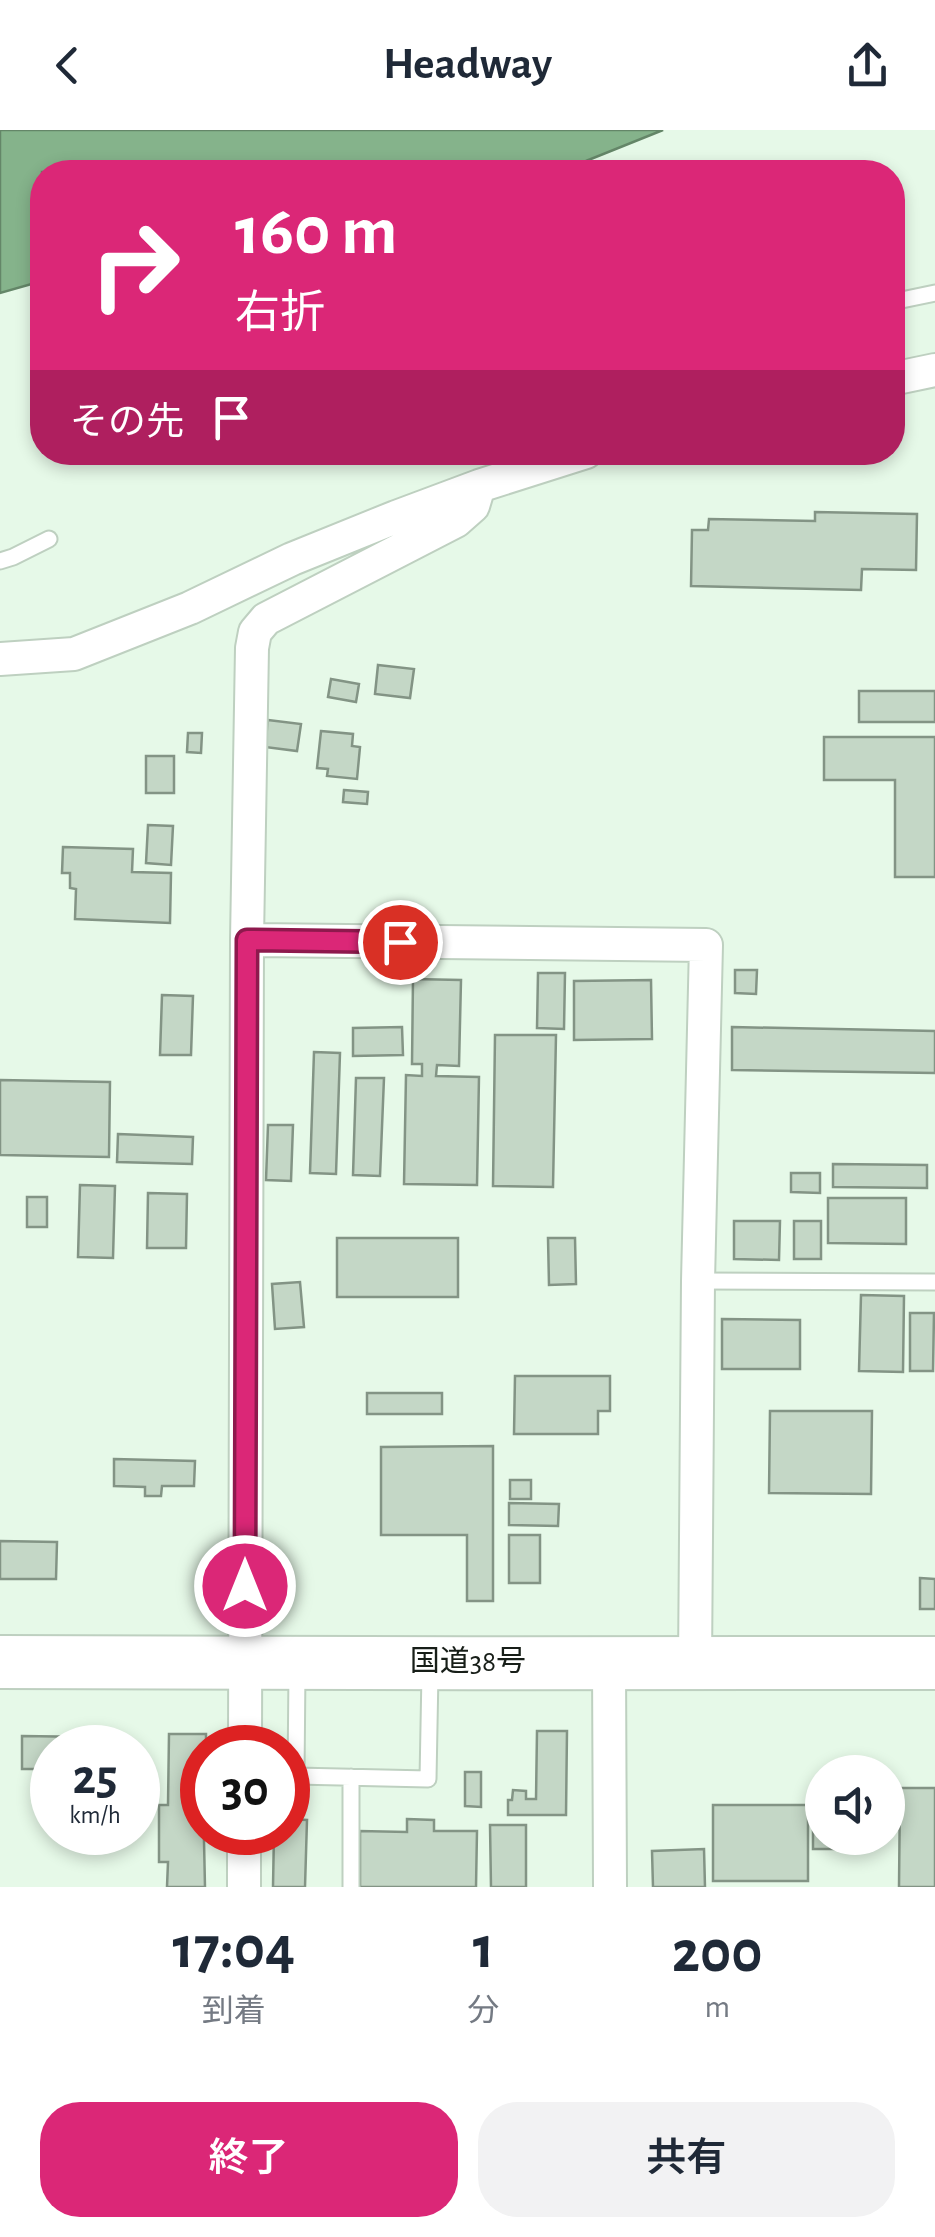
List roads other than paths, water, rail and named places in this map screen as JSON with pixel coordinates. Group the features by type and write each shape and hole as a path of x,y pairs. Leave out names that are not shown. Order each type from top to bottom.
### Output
{"highway":[{"name":"国道38号","path":"0,1662 935,1663"}],"street":[{"path":"905,376 935,370"},
{"path":"0,658 74,654 190,608 292,559 479,486 545,465"},
{"path":"245,1725 247,940 252,648 256,632 266,619 456,522 473,506 479,486"},
{"path":"247,940 706,946 695,1665"},
{"path":"609,1663 610,1887"},
{"path":"244,1855 244,1887"}],"lane":[{"path":"905,300 935,294"},
{"path":"0,561 49,538"},
{"path":"698,1281 934,1282"},
{"path":"297,1662 296,1776 428,1778 430,1662"},
{"path":"351,1777 351,1887"}]}
